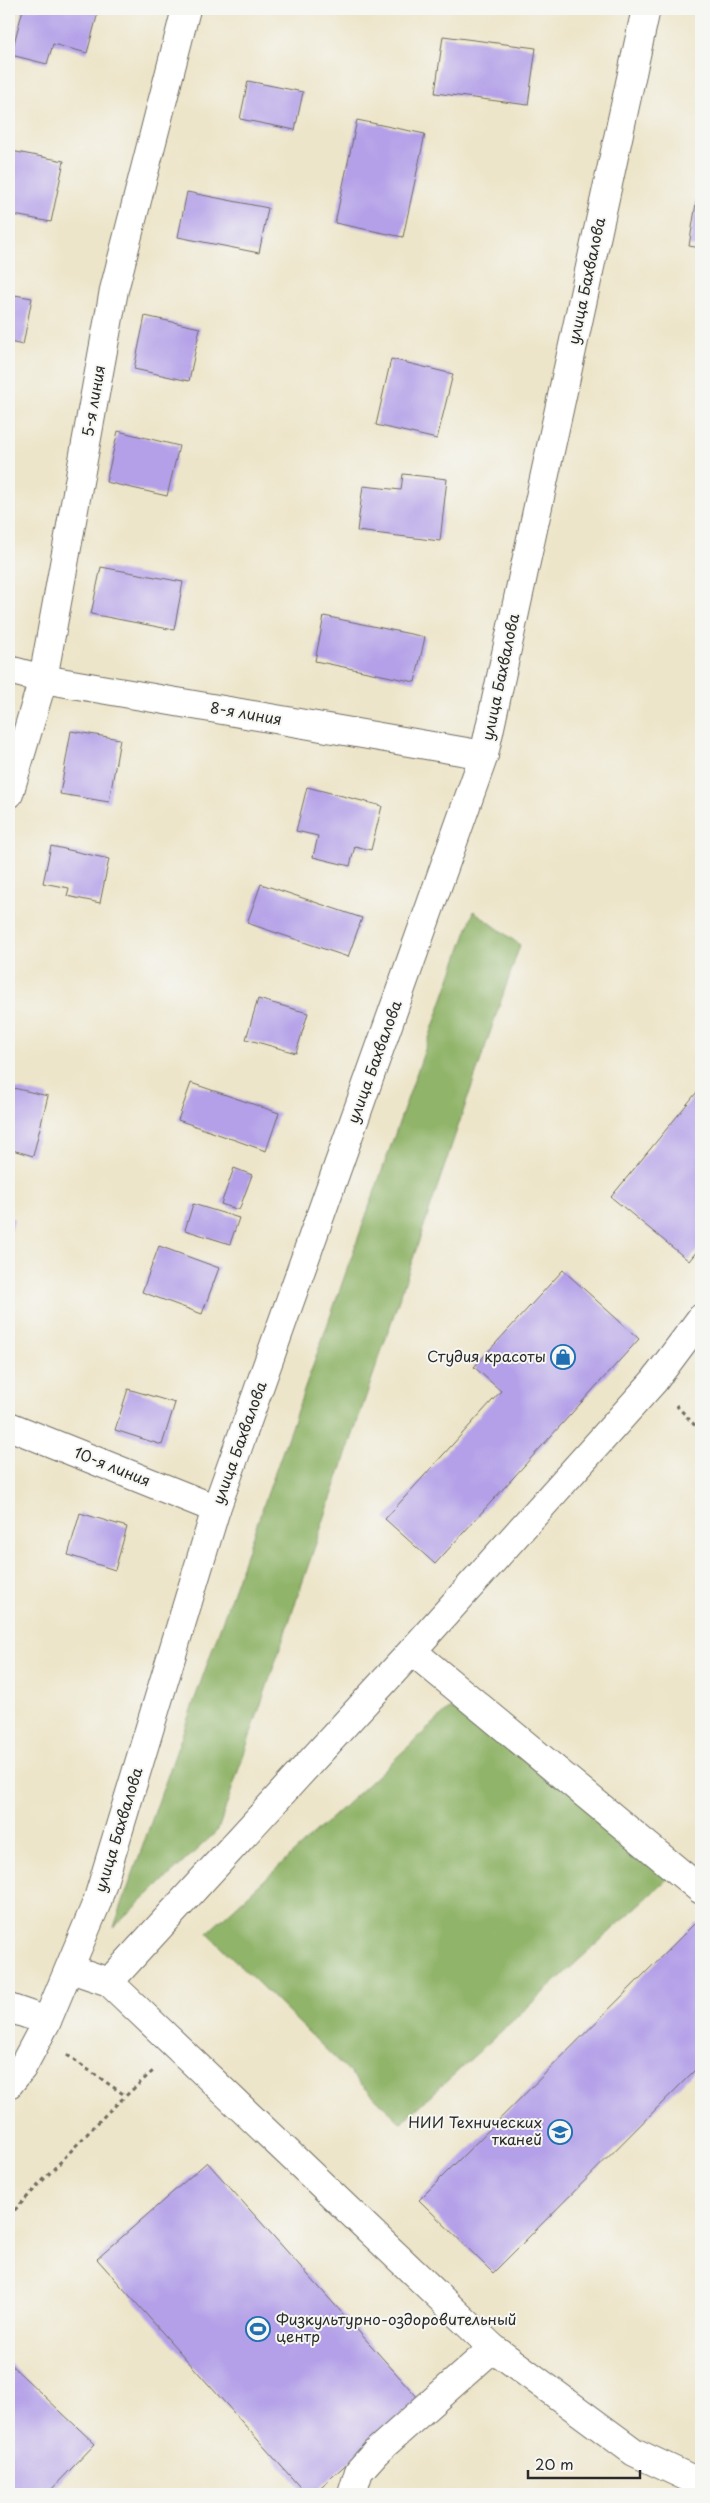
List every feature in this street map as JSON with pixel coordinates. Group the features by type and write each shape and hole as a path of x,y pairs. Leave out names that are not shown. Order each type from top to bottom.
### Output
{"street":[{"name":"5-я линия","path":"9,794 42,679 114,290 186,9"},
{"name":"улица Бахвалова","path":"9,2084 22,2068 42,2031 71,1968 97,1902 216,1509 484,755 646,9"},
{"name":"8-я линия","path":"9,670 42,679 484,755"},
{"path":"109,1982 412,1651 654,1381 701,1318"},
{"name":"10-я линия","path":"9,1426 216,1509"},
{"path":"412,1651 701,1890"},
{"path":"71,1968 109,1982 493,2348 634,2452 698,2482 701,2481"},
{"path":"9,2008 42,2031"},
{"path":"352,2494 359,2471 376,2452 493,2348"}],"path":[{"path":"42,2031 60,2049 126,2096"},
{"path":"9,2216 126,2096 178,2048"}],"green space":[{"path":"474,911 520,945 218,1830 114,1927"},
{"path":"449,1709 500,1724 675,1872 401,2123 207,1933"}],"building":[{"path":"23,9 99,9 87,53 53,44 47,64 11,55"},
{"path":"443,36 536,48 528,105 435,93"},
{"path":"248,81 303,92 295,130 240,119"},
{"path":"357,120 425,134 403,237 335,223"},
{"path":"11,151 64,161 51,222 9,214"},
{"path":"701,179 701,248 689,246"},
{"path":"187,192 268,208 259,253 178,237"},
{"path":"9,294 32,298 23,345 9,342"},
{"path":"145,316 200,328 189,381 134,369"},
{"path":"391,359 453,374 437,439 376,425"},
{"path":"118,431 179,446 167,496 106,482"},
{"path":"403,474 447,479 440,541 357,531 363,486 401,490"},
{"path":"101,567 183,582 174,630 91,614"},
{"path":"324,616 425,637 415,682 315,661"},
{"path":"71,731 120,739 109,802 60,794"},
{"path":"307,787 382,806 371,850 355,846 350,866 313,857 318,836 296,831"},
{"path":"51,846 109,859 100,903 67,896 69,888 43,883"},
{"path":"261,884 362,918 348,957 247,923"},
{"path":"258,999 308,1013 296,1053 246,1039"},
{"path":"191,1083 279,1113 266,1151 178,1120"},
{"path":"9,1087 48,1096 33,1156 9,1149"},
{"path":"701,1087 701,1246 689,1261 611,1197"},
{"path":"234,1168 252,1175 239,1210 221,1204"},
{"path":"193,1204 239,1218 230,1244 185,1230"},
{"path":"9,1217 14,1219 9,1239"},
{"path":"159,1246 219,1268 202,1314 142,1292"},
{"path":"563,1270 639,1339 435,1564 385,1519 501,1391 474,1367"},
{"path":"128,1389 175,1403 162,1445 115,1430"},
{"path":"80,1513 127,1527 115,1570 68,1555"},
{"name":"НИИ Технических тканей","path":"696,1922 701,1928 701,2064 493,2273 419,2200"},
{"name":"Физкультурно-оздоровительный центр","path":"207,2162 419,2399 313,2494 306,2494 97,2259"},
{"path":"9,2363 95,2444 47,2494 9,2494"}],"place":[{"name":"Студия красоты","path":"563,1357"},
{"name":"НИИ Технических тканей","path":"560,2132"},
{"name":"Физкультурно-оздоровительный центр","path":"258,2329"}]}
